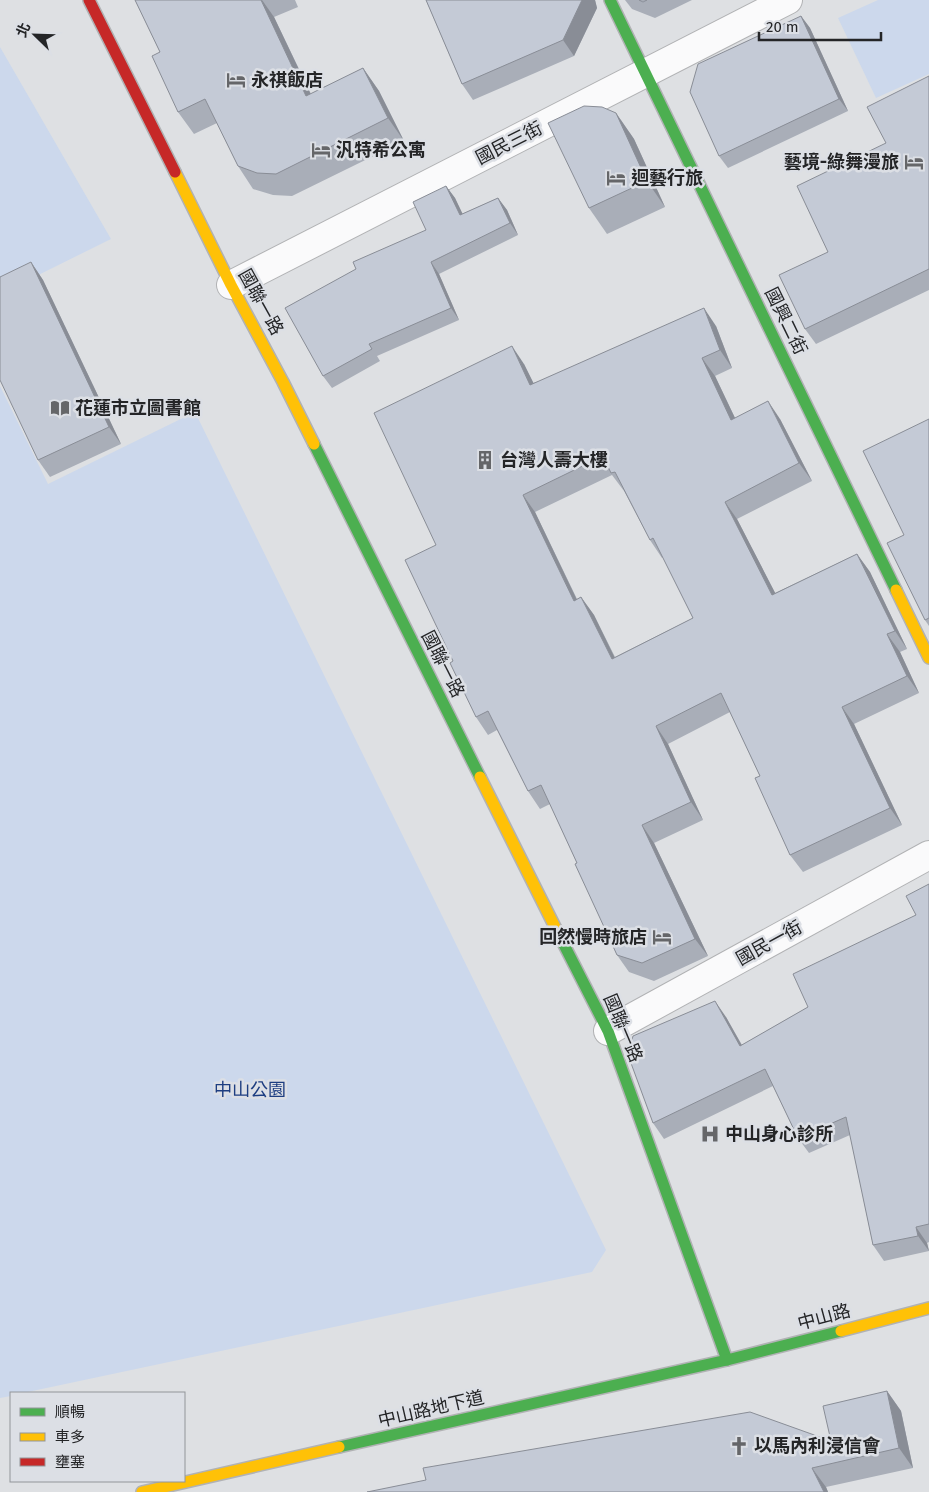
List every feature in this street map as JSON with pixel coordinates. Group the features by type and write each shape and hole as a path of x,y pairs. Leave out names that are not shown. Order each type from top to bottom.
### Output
{"street":[{"name":"國聯一路","path":"89,0 231,285 276,368 364,548 608,1031 727,1360"},
{"name":"國興二街","path":"610,0 929,658"},
{"name":"國民三街","path":"231,285 788,0"},
{"name":"國民一街","path":"608,1031 929,855"},
{"name":"中山路","path":"727,1360 929,1308"},
{"name":"中山路地下道","path":"142,1492 727,1360"}],"green space":[{"path":"878,0 929,0 929,74 876,98 838,18"},
{"path":"0,47 111,239 0,294"},
{"name":"中山公園","path":"0,386 48,484 195,412 606,1250 592,1272 28,1392 10,1392 10,1396 0,1398"}],"building":[{"path":"135,0 261,0 306,96 363,68 388,118 276,174 257,173 238,166 205,99 178,112 152,56 160,52"},
{"path":"426,0 582,0 563,40 462,84"},
{"path":"801,16 839,99 719,156 690,92 698,64"},
{"path":"929,76 929,269 805,329 779,275 828,252 797,186 886,143 867,107"},
{"name":"迴藝行旅","path":"584,106 602,107 616,113 647,181 589,208 548,123"},
{"path":"446,186 460,215 498,198 510,223 431,262 451,308 369,344 372,349 323,376 285,308 356,269 353,262 426,230 413,202"},
{"name":"花蓮市立圖書館","path":"31,262 109,427 38,460 0,380 0,277"},
{"path":"704,308 720,350 702,358 731,420 768,401 799,463 725,502 772,595 857,554 895,631 887,634 907,676 842,707 890,808 790,855 755,778 760,776 721,693 656,726 691,802 642,825 695,939 642,963 617,955 541,785 528,791 488,711 476,717 450,663 453,661 405,560 436,545 374,413 512,346 530,385","holes":["603,456 611,473 615,472 650,540 653,538 693,618 612,659 581,597 574,601 523,495"]},
{"path":"929,419 929,618 925,620 887,543 904,535 863,451"},
{"path":"929,884 929,1224 916,1227 918,1236 873,1245 846,1117 798,1138 765,1069 653,1123 628,1055 633,1036 715,1001 740,1046 808,1007 793,974 916,915 906,896"},
{"path":"887,1391 899,1448 812,1468 824,1492 367,1492 426,1480 423,1468 750,1412 831,1441 823,1406"}],"traffic: fast":[{"path":"610,0 896,590"},
{"path":"314,444 480,777"},
{"path":"556,929 608,1031 727,1360"},
{"path":"339,1447 727,1360 841,1331"}],"traffic: slow":[{"path":"175,172 231,285 314,444"},
{"path":"896,590 929,658"},
{"path":"480,777 556,929"},
{"path":"841,1331 929,1308"},
{"path":"142,1492 339,1447"}],"traffic: jam":[{"path":"89,0 175,172"}],"place":[{"name":"永祺飯店","path":"236,80"},
{"name":"汎特希公寓","path":"321,150"},
{"name":"藝境-綠舞漫旅","path":"914,162"},
{"name":"迴藝行旅","path":"616,178"},
{"name":"花蓮市立圖書館","path":"60,408"},
{"name":"台灣人壽大樓","path":"485,460"},
{"name":"回然慢時旅店","path":"662,937"},
{"name":"中山身心診所","path":"710,1134"},
{"name":"以馬內利浸信會","path":"739,1446"}]}
